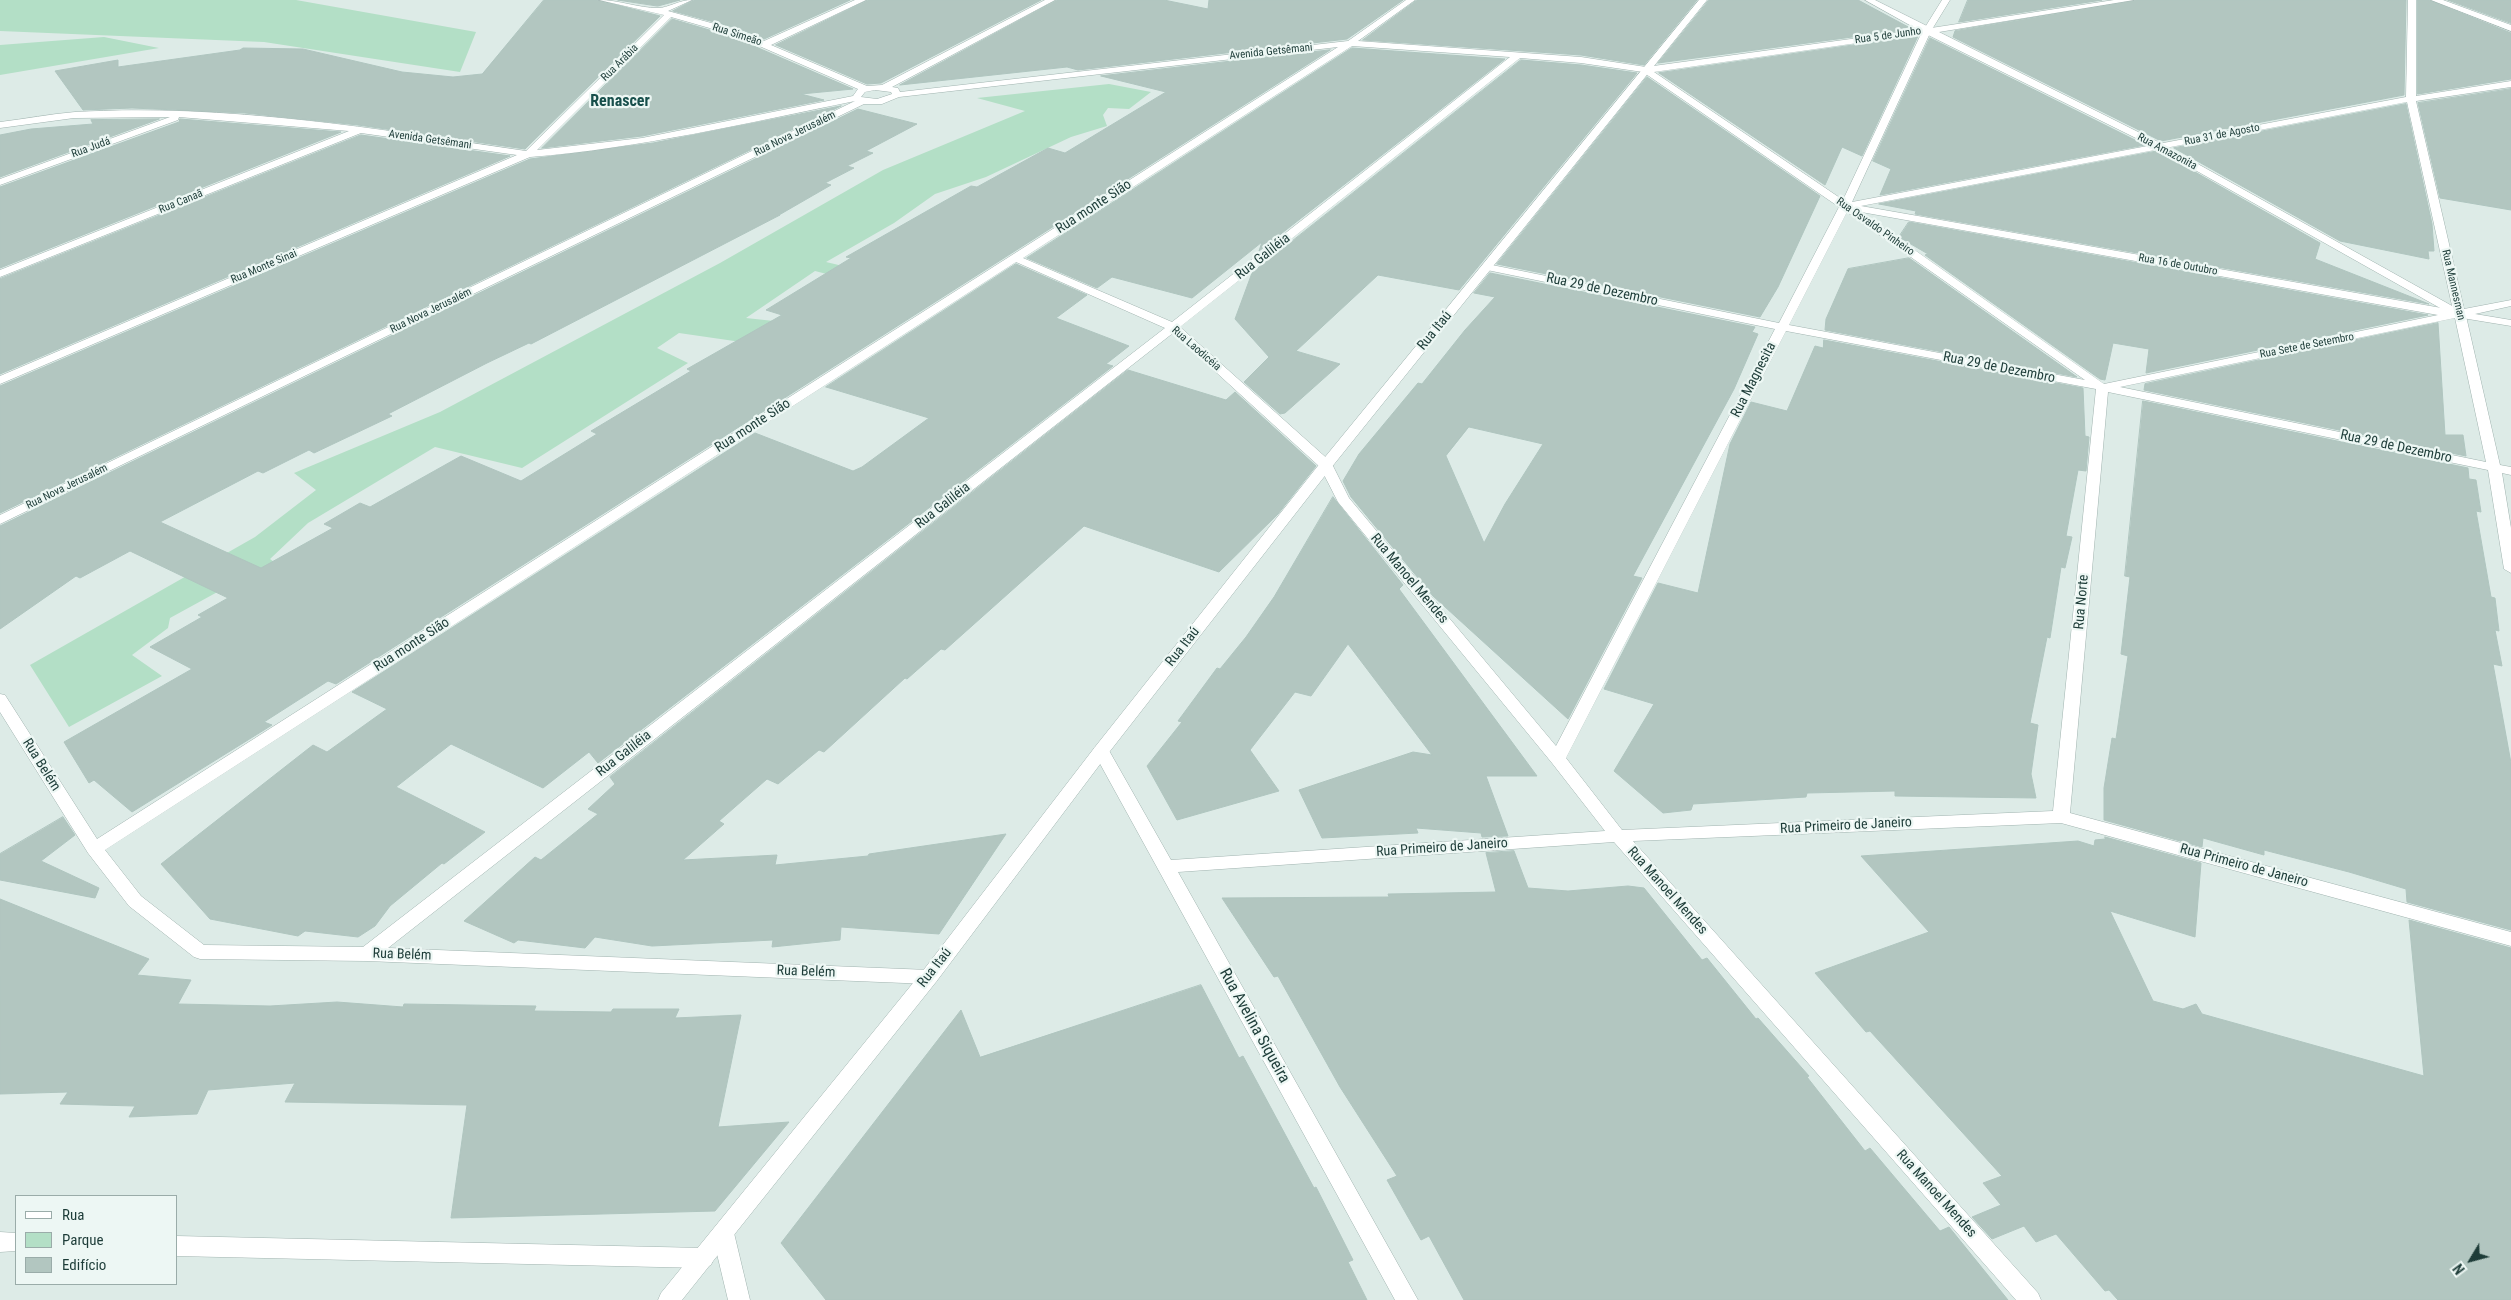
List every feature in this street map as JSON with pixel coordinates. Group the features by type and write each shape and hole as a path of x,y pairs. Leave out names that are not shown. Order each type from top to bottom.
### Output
{"street":[{"name":"Rua Simeão","path":"603,0 665,13 765,44 866,89"},
{"path":"665,13 688,0"},
{"path":"765,44 862,0"},
{"path":"859,99 858,93 866,89 885,87 1051,0"},
{"name":"Rua monte Sião","path":"94,849 1350,43 1411,0"},
{"name":"Rua Itaú","path":"669,1300 929,977 1101,751 1326,465 1703,0"},
{"name":"Rua Amazonita","path":"1869,0 1927,31 2159,146 2460,315"},
{"name":"Rua Magnesita","path":"1558,760 1845,206 1927,31 1946,0"},
{"name":"Rua 5 de Junho","path":"1646,70 1927,31 2130,0"},
{"name":"Rua Mannesman","path":"2412,0 2411,99 2494,467 2511,568"},
{"path":"2436,0 2511,28"},
{"name":"Rua Arábia","path":"528,154 665,13"},
{"name":"Avenida Getsêmani","path":"0,125 74,115 183,115 361,130 528,154 579,150 642,141 859,99 886,101 897,94 1350,43 1581,60 1646,70"},
{"name":"Rua Galiléia","path":"367,954 1173,327 1518,55"},
{"name":"Rua Osvaldo Pinheiro","path":"1646,70 1845,206 2102,387"},
{"name":"Rua 31 de Agosto","path":"1845,206 2411,99 2511,84"},
{"path":"885,87 895,90 897,94"},
{"name":"Rua Nova Jerusalém","path":"0,520 859,99"},
{"name":"Rua Judá","path":"0,182 183,115"},
{"name":"Rua Canaã","path":"0,274 361,130"},
{"name":"Rua Monte Sinai","path":"0,380 528,154"},
{"name":"Rua 16 de Outubro","path":"1845,206 2511,324"},
{"name":"Rua Laodicéia","path":"1015,258 1173,327 1326,465"},
{"name":"Rua 29 de Dezembro","path":"1487,267 1782,327 2102,387 2511,471"},
{"name":"Rua Sete de Setembro","path":"2102,387 2511,303"},
{"name":"Rua Norte","path":"2061,817 2102,387"},
{"name":"Rua Manoel Mendes","path":"1326,465 1343,499 1558,760 1618,836 2030,1300"},
{"name":"Rua Belém","path":"0,699 94,849 134,900 200,952 367,954 929,977"},
{"name":"Rua Avelina Siqueira","path":"1101,751 1407,1300"},
{"name":"Rua Primeiro de Janeiro","path":"1166,867 1618,836 2061,817 2511,939"},
{"path":"723,1233 739,1300"},
{"path":"0,1242 15,1242"},
{"path":"178,1246 703,1258"}],"green space":[{"path":"0,0 296,0 476,32 460,72 264,42 0,31"},
{"path":"104,37 159,48 0,75 0,45"},
{"path":"1109,84 1151,92 1129,109 1108,108 1103,115 1107,126 1071,137 986,177 935,194 894,223 826,262 948,291 928,300 815,271 746,318 783,322 755,344 679,333 657,348 688,363 522,468 435,447 308,523 270,559 283,569 232,584 170,618 168,628 132,655 162,676 69,727 30,665 255,537 316,490 294,473 440,412 720,263 883,170 1025,111 977,98"}],"building":[{"path":"544,0 597,0 660,16 525,149 358,125 245,113 132,108 83,110 55,71 118,60 118,67 240,50 243,48 303,49 402,72 453,77 482,74"},
{"path":"618,0 680,0 658,6"},
{"path":"694,0 850,0 764,39 740,29 673,11"},
{"path":"868,0 1041,0 881,83 867,84 776,45"},
{"path":"1057,0 1164,0 1208,9 1209,0 1403,0 1347,39 1078,70 1067,67 900,85"},
{"path":"1417,0 1697,0 1644,65 1581,55 1363,40"},
{"path":"1709,0 1858,0 1912,29 1658,63"},
{"path":"1968,0 2102,0 1959,22"},
{"path":"2136,0 2406,0 2404,95 2161,141 1953,37 1955,31"},
{"path":"2418,0 2429,0 2511,33 2511,79 2418,94"},
{"path":"2448,0 2511,0 2511,23"},
{"path":"672,19 733,37 853,89 801,94 824,100 642,136 542,148"},
{"path":"1918,36 1862,156 1842,147 1825,185 1659,73"},
{"path":"1930,38 2145,145 1880,195 1891,169 1873,161"},
{"path":"1352,48 1505,59 1259,251 1262,242 1192,298 1112,277 1097,288 1027,258"},
{"path":"1330,50 336,684 328,681 264,722 272,725 132,812 94,780 89,783 64,742 192,669 150,647 202,617 198,615 228,598 130,551 80,578 76,576 0,629 0,526 858,109 917,124 866,151 873,153 847,166 854,168 825,183 831,185 780,215 531,344 529,343 487,363 388,414 392,416 314,453 309,450 263,473 258,471 160,522 261,568 333,528 324,524 360,503 370,507 461,456 521,481 597,434 591,431 691,371 687,369 782,315 766,310 851,258 846,257 971,186 977,187 1048,148 1065,153 1166,92 1101,76"},
{"path":"1521,60 1581,65 1637,73 1459,290 1378,275 1296,351 1340,364 1285,413 1280,414 1244,382 1269,357 1235,319 1252,273"},
{"path":"1647,77 1820,196 1778,287 1760,317 1497,264"},
{"path":"2511,89 2511,210 2440,198 2418,103"},
{"path":"2406,104 2432,224 2434,251 2428,251 2429,259 2340,241 2174,148"},
{"path":"841,106 0,513 0,386 530,159 653,143"},
{"path":"159,119 0,177 0,135 31,129 93,124 91,120"},
{"path":"180,119 341,132 0,268 0,187 179,122"},
{"path":"361,135 510,156 0,374 0,279"},
{"path":"2158,151 2320,243 2315,259 2429,304 1915,214 1916,211 1879,204"},
{"path":"1909,222 2428,315 2146,373 2149,349 2113,343 2105,380 2100,379 1925,255 1928,254 1899,237"},
{"path":"1909,258 2077,377 1825,330 1826,319 1848,269"},
{"path":"1016,264 1087,295 1056,318 1129,346 1106,364 1113,366 598,763 589,752 543,788 451,744 396,787 485,832 444,864 442,863 390,906 375,926 358,937 305,931 298,936 210,919 161,864 313,745 327,752 387,709 352,692 755,433 853,471 862,467 929,418 826,387"},
{"path":"1490,273 1755,327 1752,332 1758,334 1734,389 1633,576 1642,578 1568,719 1433,596 1351,497 1343,481 1359,454 1418,383 1422,384 1465,330 1495,297 1474,293","holes":["1469,427 1543,444 1505,504 1484,543 1446,456"]},
{"path":"2438,323 2445,435 2463,435 2466,456 2144,390 2145,384"},
{"path":"1824,340 2083,388 2085,436 2089,437 2086,471 2078,470 2066,536 2072,537 2065,568 2061,567 2050,638 2047,637 2030,723 2038,725 2031,774 2036,798 1895,796 1895,791 1807,793 1806,797 1693,804 1691,810 1663,813 1614,771 1654,704 1604,689 1658,583 1698,593 1730,444 1751,402 1787,411 1815,346 1823,348"},
{"path":"1128,370 1226,400 1235,392 1316,466 1278,514 1219,572 1084,526 945,650 941,649 907,679 905,678 824,752 819,750 778,784 767,779 719,821 724,824 683,860 777,855 775,865 868,856 869,854 1006,834 939,934 841,927 840,940 772,947 773,940 652,946 595,937 585,948 518,940 514,943 464,921 535,857 541,860 598,814 588,809 615,784 610,777"},
{"path":"2143,401 2468,468 2469,479 2476,480 2481,512 2476,511 2491,597 2495,598 2499,631 2495,630 2502,666 2493,664 2511,763 2511,930 2407,902 2406,889 2349,872 2264,850 2264,855 2203,838 2202,847 2104,820 2104,788 2112,738 2116,739 2128,656 2121,654 2130,577 2125,576"},
{"path":"1333,497 1403,585 1399,589 1537,776 1486,776 1508,836 1482,837 1481,833 1416,828 1418,833 1322,838 1299,790 1413,752 1432,755 1348,644 1311,696 1295,692 1250,750 1279,791 1177,820 1147,766 1182,722 1178,721 1217,668 1220,669 1246,637 1274,597"},
{"path":"63,817 75,835 41,861 99,888 95,898 0,880 0,854"},
{"path":"2105,837 2201,863 2195,937 2110,911 2153,1001 2183,1009 2196,1004 2202,1014 2424,1076 2409,920 2511,948 2511,1300 2118,1300 2109,1290 2105,1291 2056,1234 2036,1242 2024,1226 1992,1239 1972,1217 2001,1205 1983,1183 2002,1176 1870,1031 1866,1032 1815,973 1929,932 1861,856 2078,841 2094,846 2095,840 2105,839"},
{"path":"1514,851 1528,888 1568,891 1628,886 1644,888 1702,960 1707,958 1756,1019 1758,1018 1809,1076 1807,1077 1865,1151 1870,1148 1940,1231 1949,1227 2008,1300 1464,1300 1429,1236 1421,1240 1387,1180 1397,1176 1340,1087 1278,976 1274,977 1222,898 1389,897 1388,894 1496,892 1486,853"},
{"path":"0,899 149,959 137,975 191,980 178,1004 270,1006 337,1002 403,1007 404,1004 536,1006 534,1011 611,1012 613,1009 679,1009 675,1018 741,1015 718,1127 789,1122 715,1211 451,1218 467,1105 285,1102 295,1083 208,1090 197,1114 129,1117 135,1106 60,1104 68,1092 0,1094"},
{"path":"1201,985 1239,1058 1243,1056 1314,1188 1316,1187 1353,1260 1348,1262 1367,1300 826,1300 781,1243 961,1010 980,1057"}],"district":[{"name":"Renascer","path":"620,102"}]}
